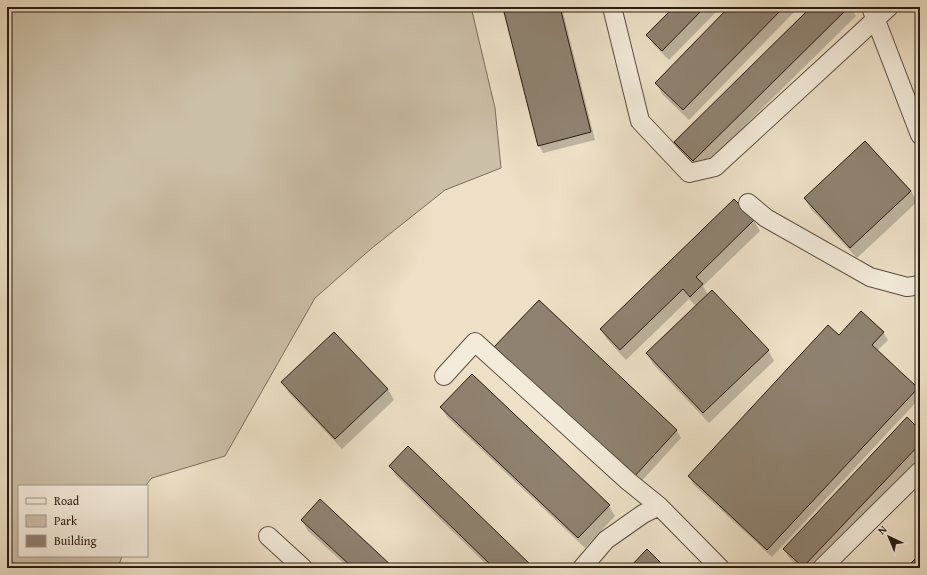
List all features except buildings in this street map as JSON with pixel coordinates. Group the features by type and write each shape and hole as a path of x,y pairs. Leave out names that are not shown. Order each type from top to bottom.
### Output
{"lane":[{"path":"612,7 640,121 689,173 715,167 873,14 889,7"},
{"path":"873,14 920,135"},
{"path":"748,203 766,218 870,277 907,287 920,285"},
{"path":"444,376 475,342 628,481 659,506 720,568"},
{"path":"822,568 920,471"},
{"path":"582,568 606,540 643,514 659,506"},
{"path":"268,536 303,568"}],"green space":[{"path":"7,7 471,7 495,108 501,168 445,190 372,248 315,298 225,456 152,478 146,485 18,485 18,557 122,557 118,568 7,568"}]}
